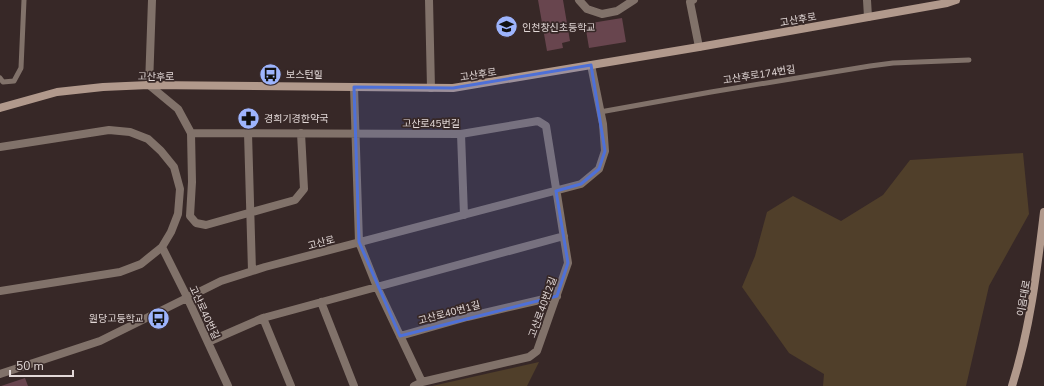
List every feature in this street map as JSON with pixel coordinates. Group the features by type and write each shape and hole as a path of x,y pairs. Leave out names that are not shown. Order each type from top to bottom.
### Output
{"main road":[{"name":"고산후로","path":"0,108 57,92 103,87 149,85 453,88 699,47 947,3 956,0"},
{"name":"이음대로","path":"1012,386 1030,317 1037,275 1044,212"}],"street":[{"path":"152,0 149,85 178,109 191,133 192,182 190,216 196,222 206,225 295,200 304,189 301,133"},
{"path":"429,0 432,88"},
{"path":"579,0 587,9 602,14 618,11 634,0"},
{"path":"867,0 868,17"},
{"path":"690,1 699,47"},
{"path":"591,65 600,112"},
{"path":"354,87 358,242 377,287 422,382"},
{"name":"고산로","path":"0,374 100,341 221,281 358,242 581,184 599,169 605,151 600,112"},
{"name":"고산로45번길","path":"191,133 460,134 538,120 546,126 556,191"},
{"path":"0,147 109,130 130,132 148,139 161,151 174,168 180,189 178,214 171,232 162,247 141,264 120,272 0,291"},
{"path":"248,133 252,271"},
{"path":"460,134 464,215"},
{"name":"고산로40번2길","path":"414,386 422,382 530,357 537,351 568,263 556,191"},
{"path":"208,342 263,318 564,236"},
{"name":"고산로40번길","path":"162,247 188,297 228,386"},
{"name":"고산로40번1길","path":"400,336 467,317 557,296"},
{"path":"321,302 354,386"},
{"path":"263,318 291,386"}],"lane":[{"path":"0,78 3,82 14,81 21,68 24,0"},
{"name":"고산후로174번길","path":"600,112 870,66 893,63 969,60"}],"highlighted area":[{"path":"591,65 605,151 599,169 581,184 556,191 568,263 557,296 400,336 359,242 354,87 453,88"}],"shaded area":[{"path":"1023,153 1029,214 989,286 966,386 823,386 824,374 789,353 742,287 755,256 767,212 793,196 841,221 883,195 910,160"},
{"path":"539,362 527,386 432,386"}],"building":[{"path":"538,0 563,0 570,41 562,43 563,48 547,51"},
{"path":"622,18 626,42 589,48 585,24"},
{"path":"25,378 28,386 1,386"}],"place":[{"name":"인천창신초등학교","path":"507,27"},
{"name":"보스턴힐","path":"271,74"},
{"name":"경희기경한약국","path":"249,118"},
{"name":"원당고등학교","path":"159,318"}]}
